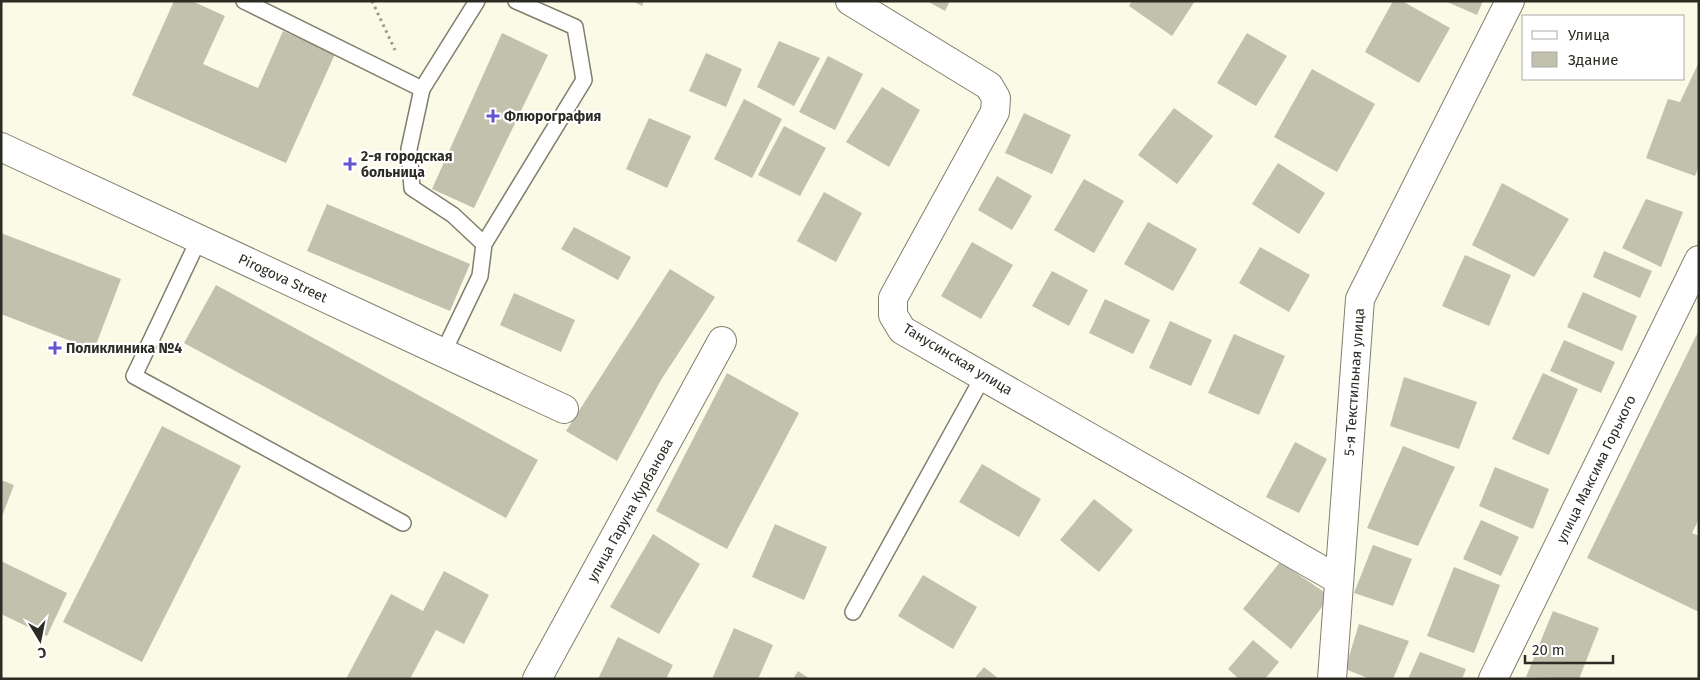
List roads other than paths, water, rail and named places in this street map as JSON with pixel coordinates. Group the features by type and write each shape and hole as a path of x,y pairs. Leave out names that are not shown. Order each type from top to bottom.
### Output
{"street":[{"name":"Танусинская улица","path":"850,1 988,86 996,98 995,112 893,298 893,315 902,330 984,375 1339,580"},
{"name":"5-я Текстильная улица","path":"1332,679 1360,299 1510,1"},
{"name":"Pirogova Street","path":"1,147 564,409"},
{"name":"улица Максима Горького","path":"1493,679 1699,260"},
{"name":"улица Гаруна Курбанова","path":"537,679 722,341"}],"lane":[{"path":"244,1 416,86"},
{"path":"477,1 416,86 409,149 412,188 453,215 484,244"},
{"path":"444,353 480,276 484,244 584,80 575,27 516,1"},
{"path":"199,240 134,376 404,523"},
{"path":"853,612 984,375"}],"place":[{"name":"Флюрография","path":"493,116"},
{"name":"2-я городская больница","path":"350,164"},
{"name":"Поликлиника №4","path":"55,348"}]}
